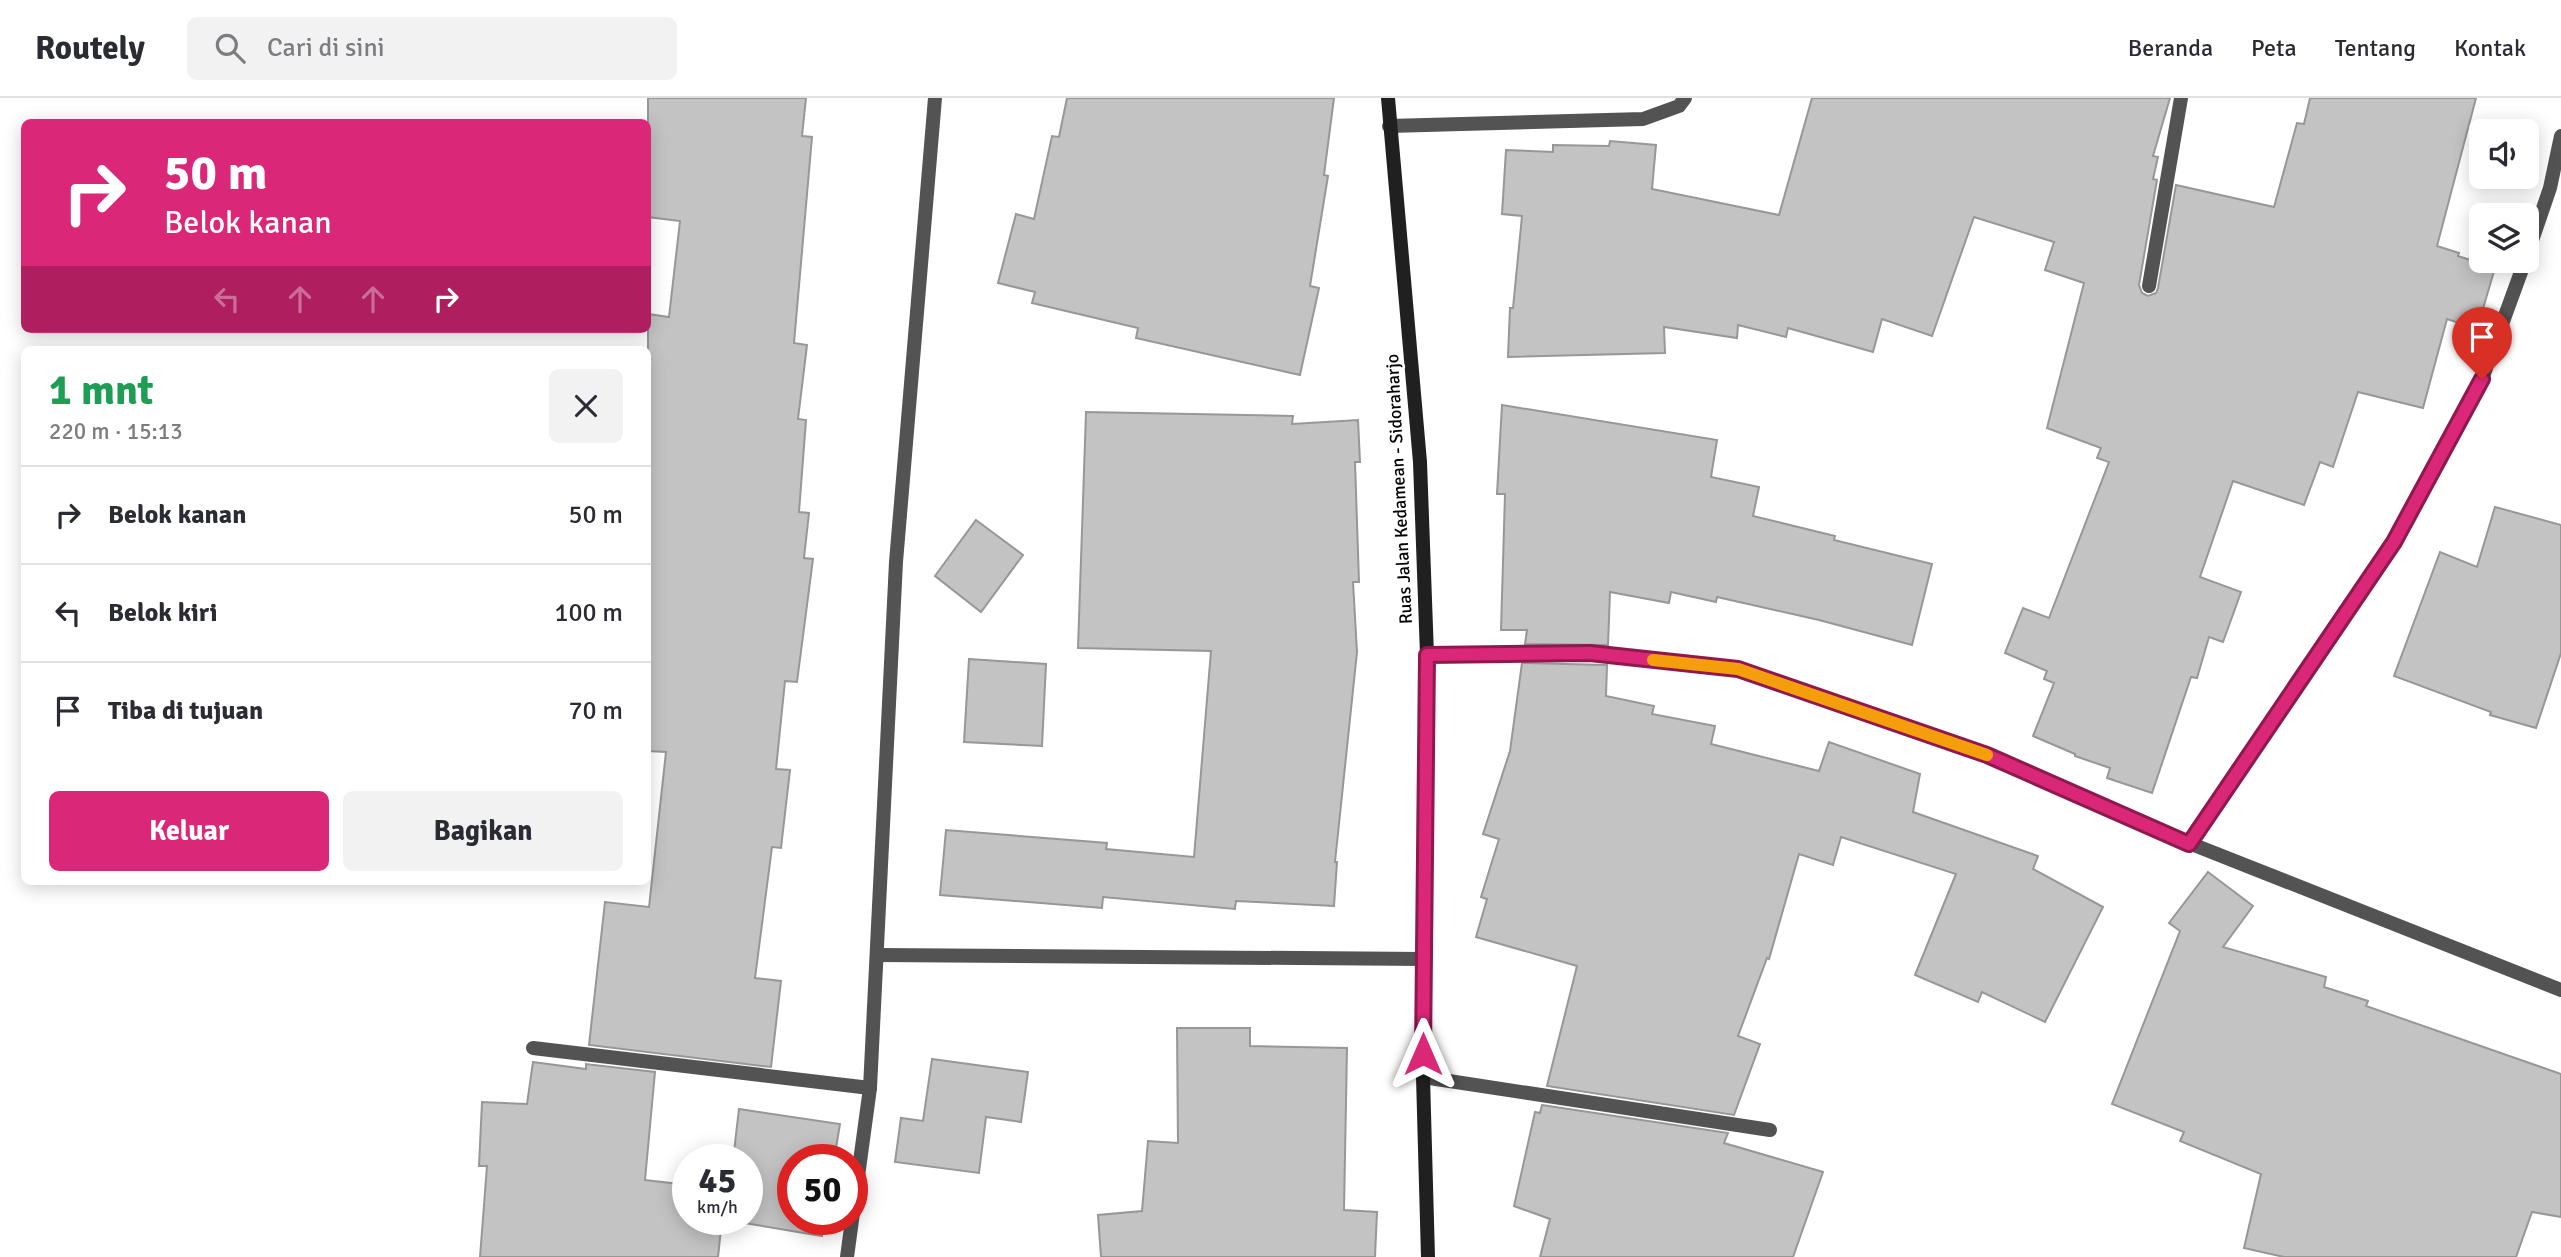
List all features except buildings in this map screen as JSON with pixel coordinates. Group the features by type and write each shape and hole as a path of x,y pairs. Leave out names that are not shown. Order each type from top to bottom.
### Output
{"main road":[{"name":"Ruas Jalan Kedamean - Sidoraharjo","path":"1388,98 1420,462 1427,655 1423,1077 1428,1257"}],"street":[{"path":"847,1257 870,1088 896,562 935,98"},
{"path":"1389,126 1643,119 1679,106 1685,98"},
{"path":"2149,286 2181,98"},
{"path":"2539,220 2550,188 2561,136"},
{"path":"2189,844 2394,542 2482,379 2521,273"},
{"path":"1427,655 1590,653 1738,669 1987,755 2189,844 2561,990"},
{"path":"877,955 1424,959"},
{"path":"533,1048 870,1088"},
{"path":"1423,1077 1770,1130"}],"slow traffic":[{"path":"1653,660 1738,669 1987,755"}],"route":[{"path":"1423,1054 1427,655 1590,653 1738,669 1987,755 2189,844 2394,542 2482,379"}]}
